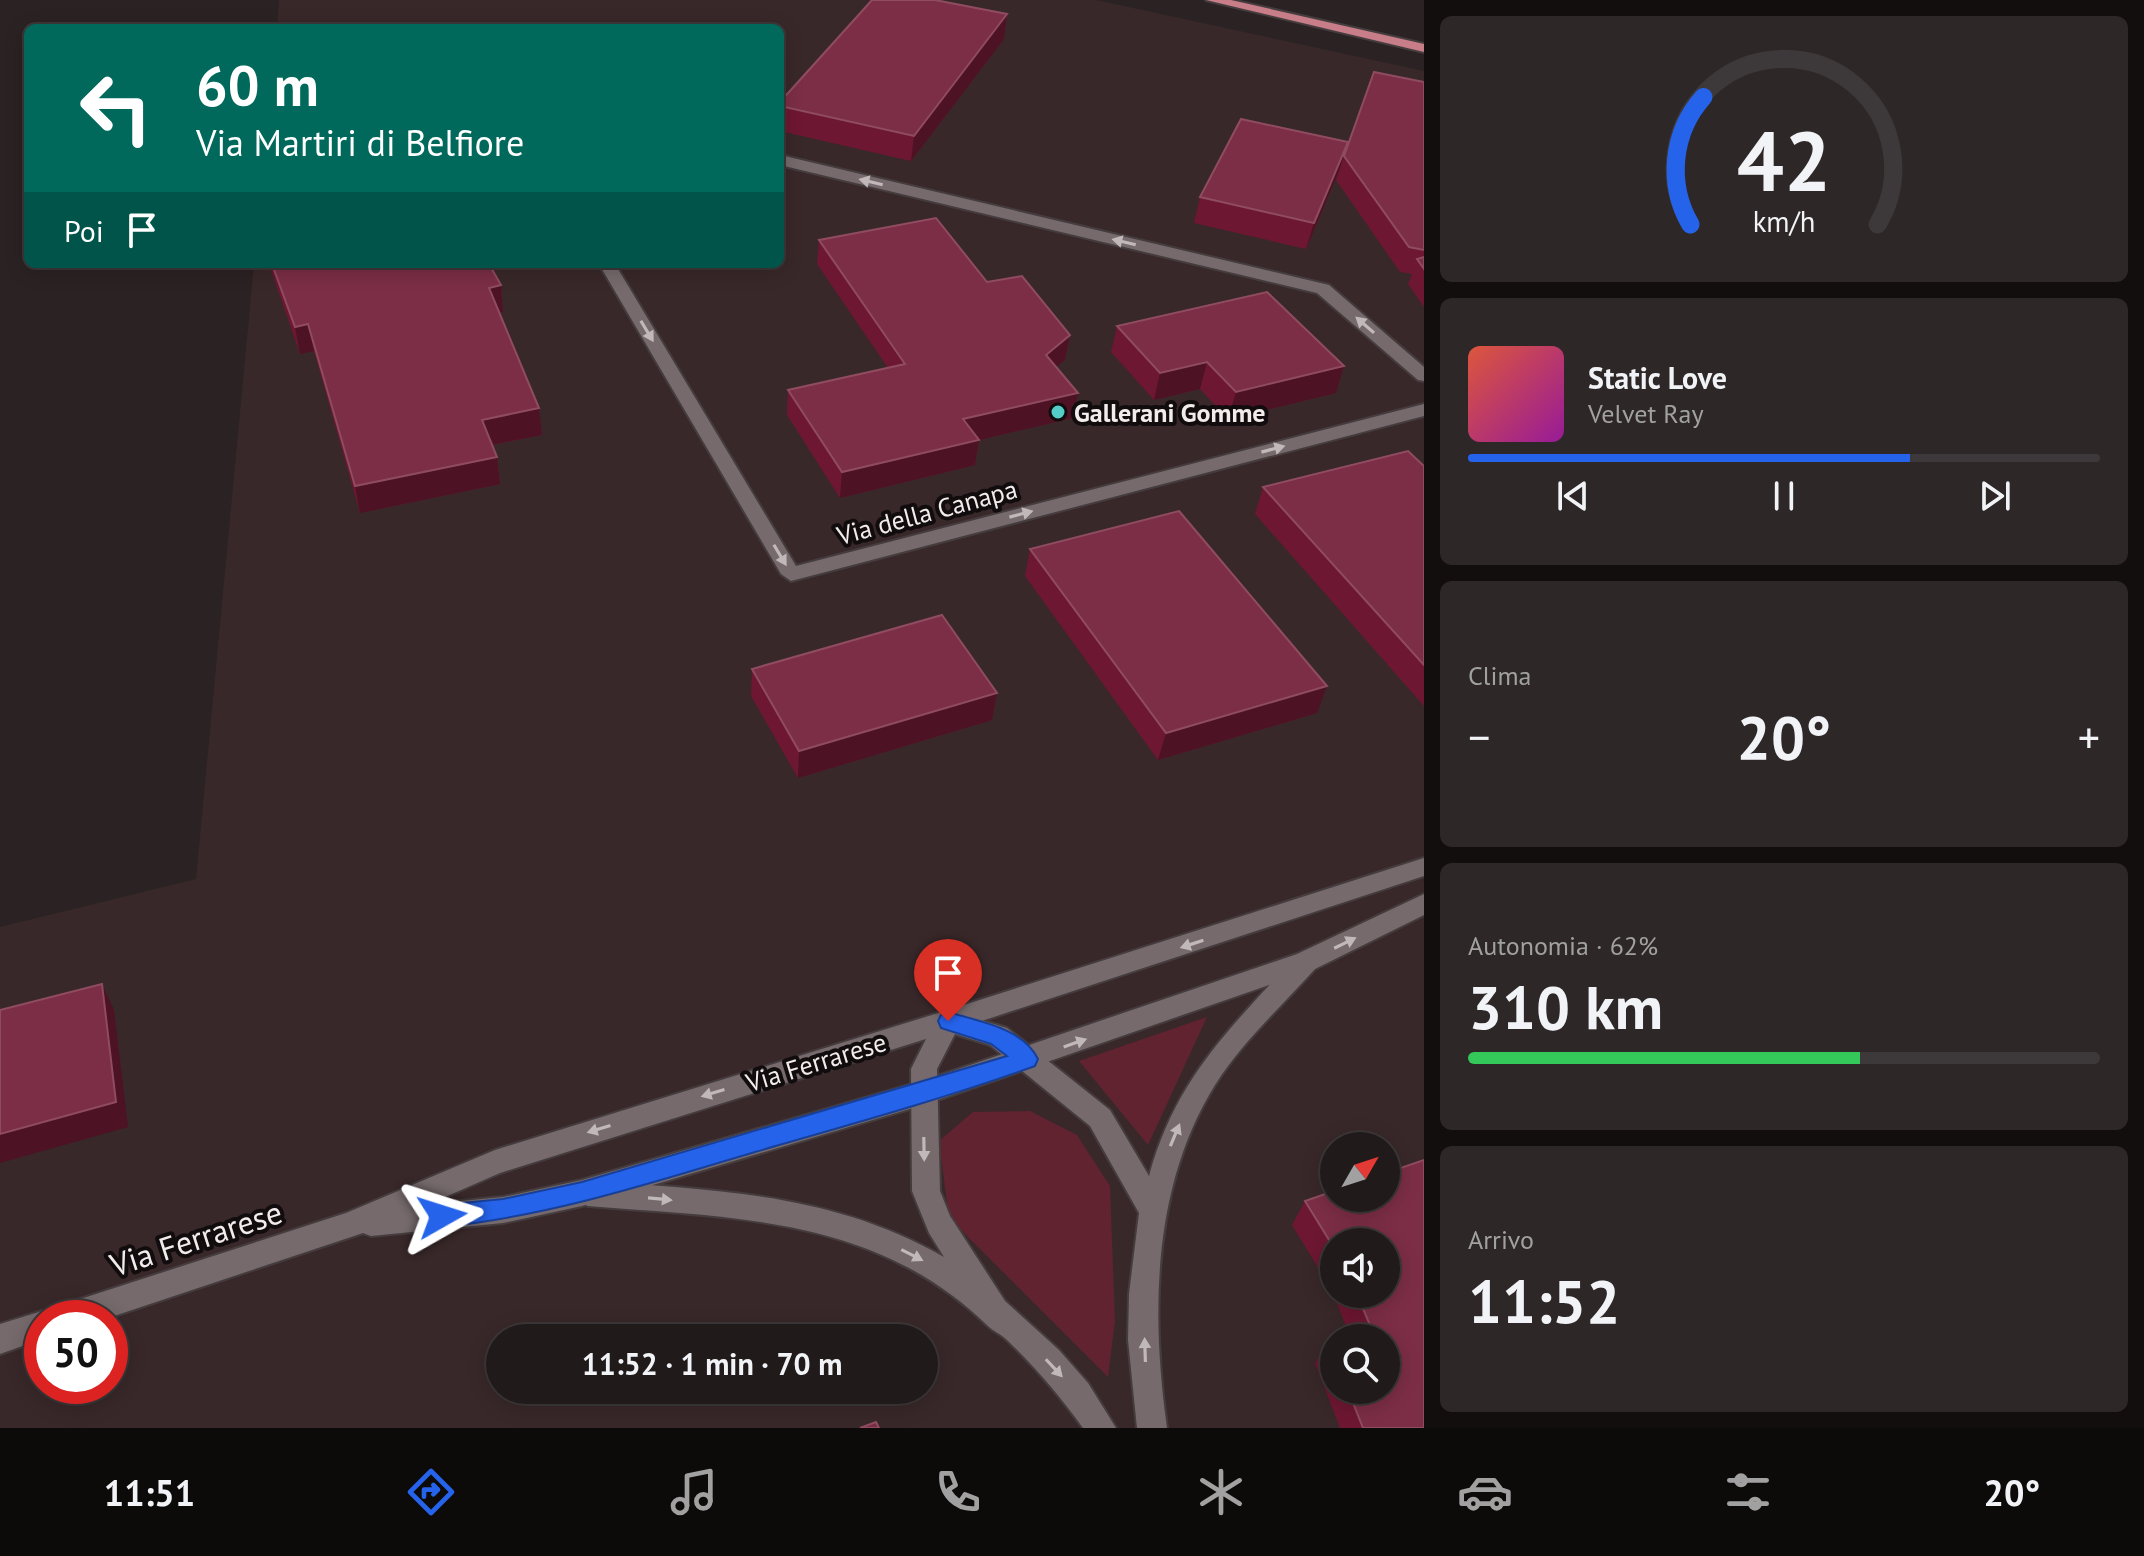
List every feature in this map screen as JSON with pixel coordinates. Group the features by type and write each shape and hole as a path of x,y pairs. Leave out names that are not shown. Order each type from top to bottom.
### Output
{"main road":[{"path":"1213,0 1424,48"}],"street":[{"path":"784,161 1323,289 1424,376"},
{"name":"Via della Canapa","path":"609,268 791,574 1424,410"},
{"name":"Via Ferrarese","path":"120,1300 350,1225 495,1162 948,1021 1424,867"},
{"name":"Via Ferrarese","path":"350,1225 503,1210 582,1193 923,1093 1306,962 1424,904"},
{"path":"1152,1428 1147,1399 1144,1323 1153,1210 1164,1162 1186,1109 1207,1074 1306,962"},
{"path":"999,1317 939,1224 926,1191 924,1069 948,1021 998,1036 1100,1118 1153,1210"},
{"path":"582,1193 757,1208 827,1220 885,1241 936,1268 1027,1339 1063,1377 1101,1428"},
{"path":"0,1339 24,1331"}],"shaded area":[{"path":"279,0 1096,0 1424,71 1424,1428 0,1428 0,927 196,879 254,268 784,268 784,24 277,24"},
{"path":"1207,1017 1148,1145 1079,1061"},
{"path":"1030,1111 1077,1135 1110,1186 1115,1321 1108,1377 949,1218 939,1141 973,1112"}],"building":[{"path":"872,0 935,0 1007,14 914,136 784,107 784,98"},
{"path":"1374,72 1424,82 1424,250 1409,247 1344,156"},
{"path":"1241,119 1348,142 1314,223 1200,197"},
{"path":"936,218 987,282 1022,276 1070,335 1046,355 1078,393 963,419 979,440 842,472 788,390 905,364 819,240"},
{"path":"1424,257 1424,269 1417,259"},
{"path":"273,268 491,268 501,285 489,288 539,408 482,420 497,457 355,486 308,324 295,327"},
{"path":"1267,292 1344,366 1236,392 1207,362 1160,373 1117,326"},
{"path":"1408,451 1424,466 1424,665 1263,487"},
{"path":"1179,511 1327,686 1166,733 1030,549"},
{"path":"942,615 997,693 799,751 752,669"},
{"path":"102,984 116,1102 0,1134 0,1010"},
{"path":"1424,1160 1424,1428 1363,1428 1354,1404 1400,1404 1400,1324 1369,1324 1363,1308 1400,1308 1400,1228 1322,1228 1305,1201 1320,1196 1320,1212 1400,1212 1400,1168"},
{"path":"876,1422 879,1428 860,1428"}],"place":[{"name":"Gallerani Gomme","path":"1058,412"}],"route":[{"path":"442,1216 503,1210 582,1193 923,1093 1027,1059 998,1036 948,1021"}]}
